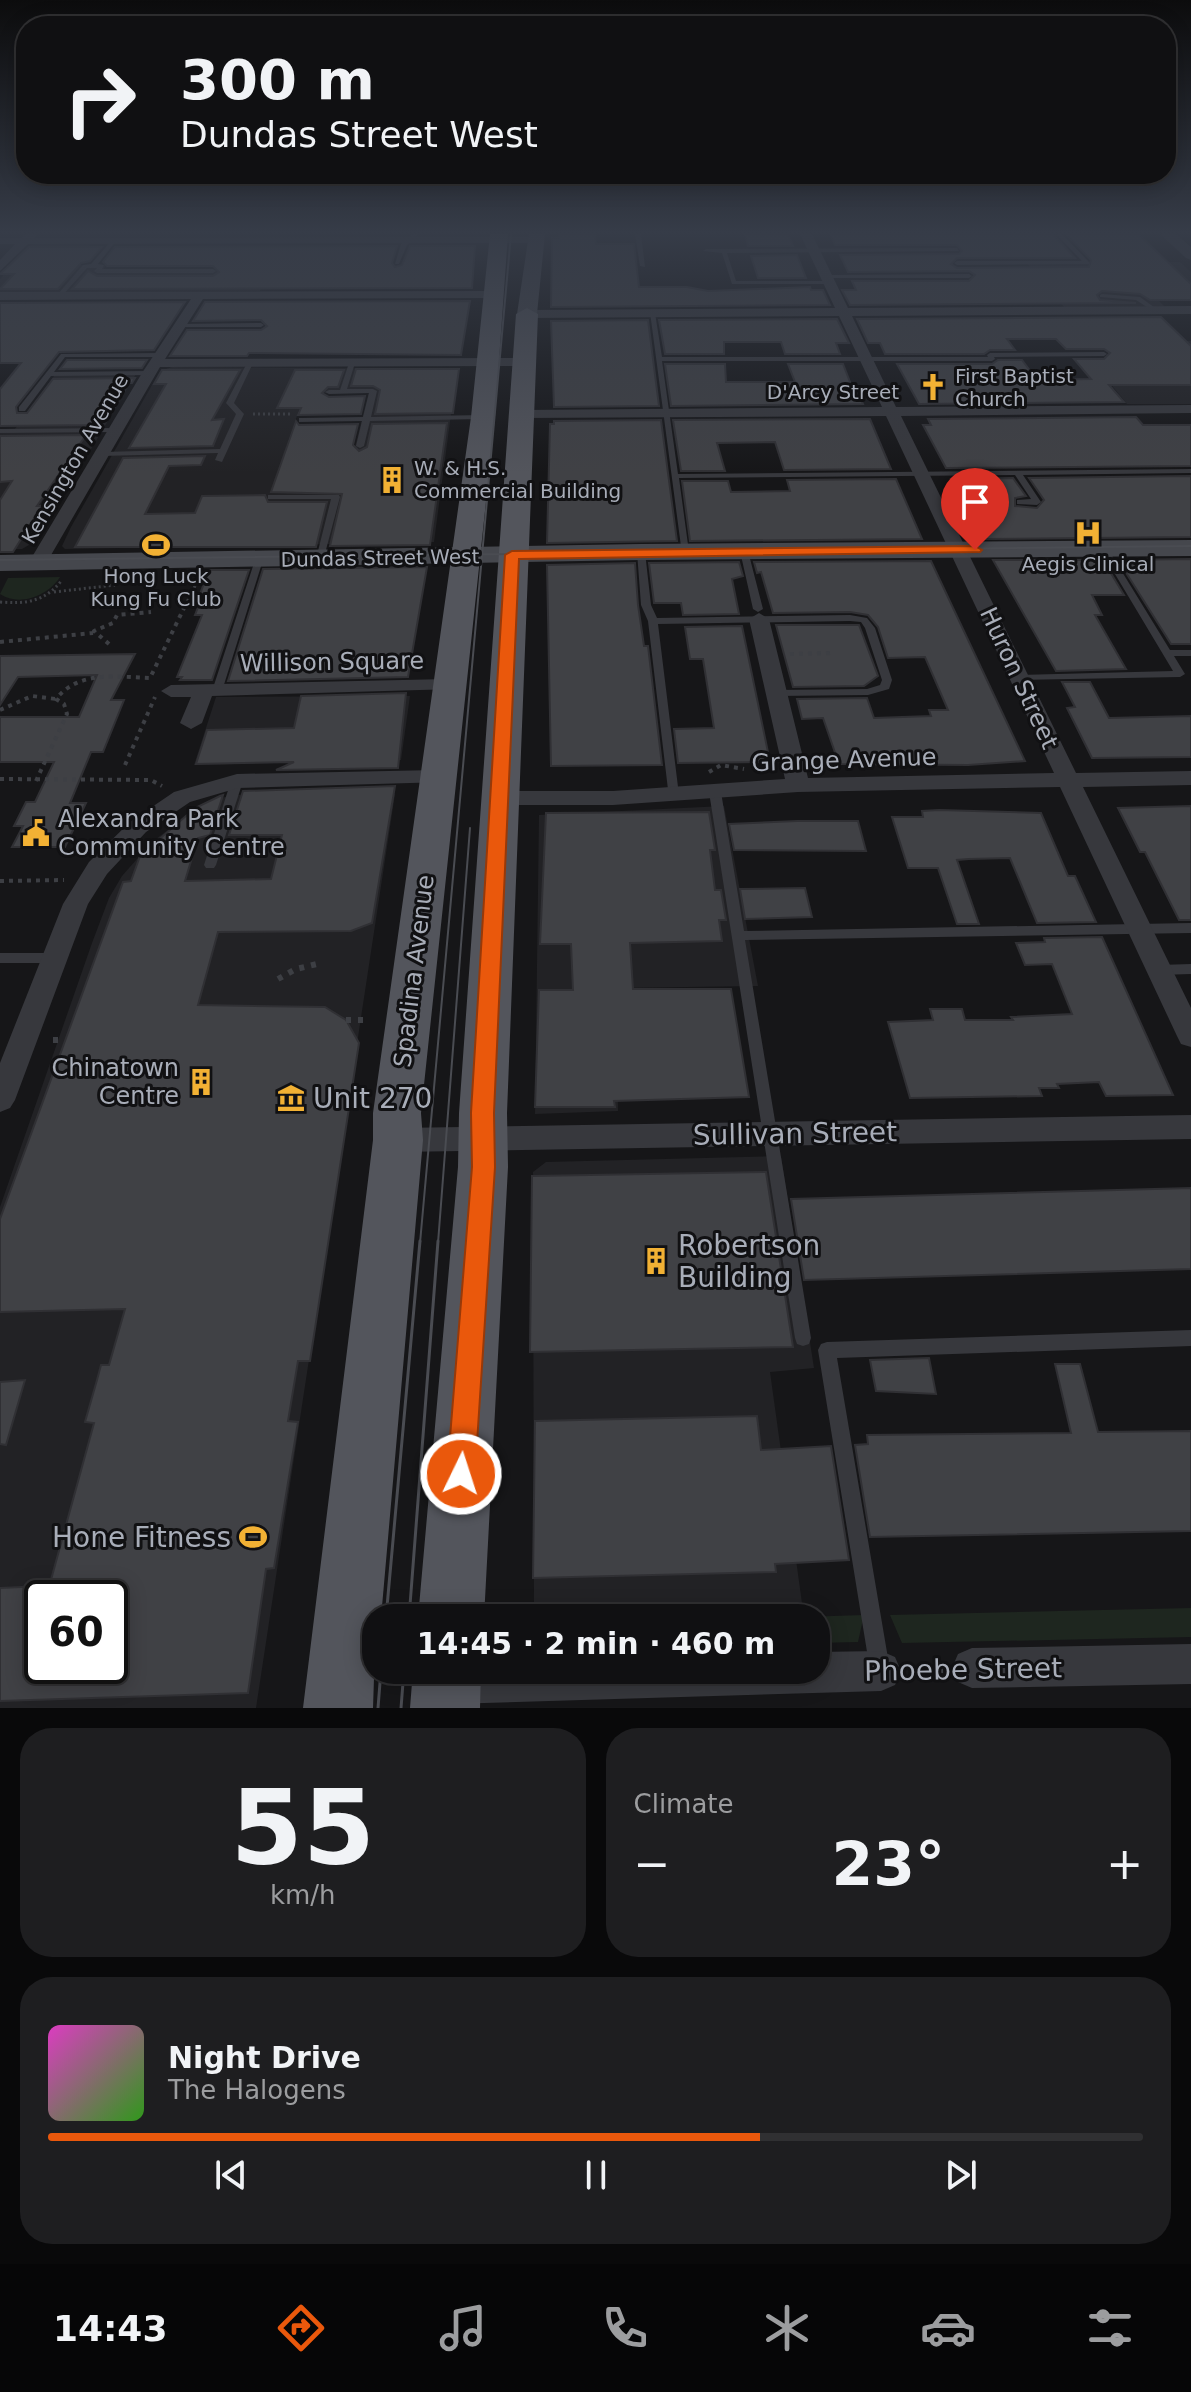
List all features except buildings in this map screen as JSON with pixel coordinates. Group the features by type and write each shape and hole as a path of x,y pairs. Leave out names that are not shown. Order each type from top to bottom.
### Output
{"main road":[{"name":"Spadina Avenue","path":"338,1708 398,1140 397,1113 483,417 491,314"},
{"path":"452,1604 482,1182 499,798 527,314"},
{"name":"Dundas Street West","path":"0,563 641,552 1191,548"}],"street":[{"name":"Kensington Avenue","path":"38,562 188,314"},
{"path":"527,314 564,314"},
{"name":"Huron Street","path":"844,314 1191,1036"},
{"path":"156,364 524,362"},
{"name":"D'Arcy Street","path":"522,414 1191,409"},
{"path":"758,614 798,785"},
{"name":"Willison Square","path":"168,692 448,685"},
{"name":"Willison Square","path":"191,723 210,691"},
{"path":"0,1100 76,904 98,868 174,792 237,781 437,777"},
{"name":"Grange Avenue","path":"499,798 673,795 798,785 1191,778"},
{"name":"Sullivan Street","path":"398,1140 1191,1127"},
{"name":"Phoebe Street","path":"972,1668 1191,1664"},
{"name":"Phoebe Street","path":"446,1687 881,1671"}],"lane":[{"path":"652,314 685,552"},
{"path":"180,326 261,325"},
{"path":"659,359 992,359 990,355 1104,354"},
{"path":"22,409 63,355 156,364"},
{"path":"101,454 221,456 240,414 230,403 250,363"},
{"path":"343,392 352,363"},
{"path":"49,374 156,364"},
{"path":"329,392 373,391 360,446"},
{"path":"302,420 483,417"},
{"path":"0,431 115,430"},
{"path":"675,476 1191,471"},
{"path":"1018,473 1037,502 1020,502"},
{"path":"271,497 336,497 320,559"},
{"path":"1019,678 1180,674 1104,549"},
{"path":"744,551 758,614"},
{"path":"641,552 646,605 653,621 673,795"},
{"name":"Willison Square","path":"210,691 238,625 259,560"},
{"path":"653,621 758,614 864,620 870,628 887,680 885,687 868,692 776,693"},
{"path":"1169,653 1191,653"},
{"path":"210,865 237,781"},
{"path":"715,792 803,1338"},
{"path":"738,936 1191,928"},
{"path":"0,958 55,958"},
{"path":"1159,970 1191,969"},
{"path":"881,1671 827,1350 1191,1338"}],"path":[{"path":"240,414 293,414 302,420"},
{"path":"56,699 61,689 84,679 150,678 201,574"},
{"path":"54,592 65,575"},
{"path":"182,583 196,583"},
{"path":"0,602 35,603 54,592 126,584"},
{"path":"0,642 93,633 113,623 117,615 151,612"},
{"path":"93,633 109,644"},
{"path":"781,654 834,653"},
{"path":"125,765 151,701 168,692"},
{"path":"0,710 31,696 56,699 64,704 67,714 36,781"},
{"path":"0,779 151,780 174,792"},
{"path":"0,881 65,880"},
{"path":"278,979 296,969 317,964"},
{"path":"346,1020 370,1020"},
{"path":"53,1040 65,1040"},
{"name":"Phoebe Street","path":"881,1671 972,1668"}],"shaded area":[{"path":"1109,341 1191,341 1191,404 1127,404 1091,360 1123,359"},
{"path":"172,367 457,369 434,542 65,549 62,546 71,527 160,371","holes":["369,392 355,447 286,447 305,393"]},
{"path":"136,374 36,541 22,549 0,549 0,429 15,429 54,376"},
{"path":"60,577 48,590 33,598 16,600 0,594 8,578"},
{"path":"410,696 401,760 194,765 216,697"},
{"path":"245,794 395,794 256,1708 0,1708 0,1207 109,898 122,876 152,842 213,799"},
{"path":"724,806 758,986 617,988 618,1111 535,1114 539,815"},
{"path":"781,1156 814,1368 770,1372 802,1603 534,1604 533,1172 546,1162"},
{"path":"1191,1608 1191,1637 902,1643 890,1615"},
{"path":"864,1615 858,1642 830,1643 830,1616"}],"tram line":[{"path":"482,554 504,314"},
{"path":"482,554 1191,546"},
{"path":"0,560 482,554"},
{"path":"420,1243 482,554"},
{"path":"438,1243 470,828"},
{"path":"387,1604 420,1241"},
{"path":"410,1604 438,1241"},
{"path":"378,1708 380,1684"},
{"path":"401,1708 403,1684"}],"place":[{"name":"First Baptist Church","path":"933,387"},
{"name":"W. & H.S. Commercial Building","path":"392,480"},
{"name":"Aegis Clinical","path":"1088,533"},
{"name":"Hong Luck Kung Fu Club","path":"156,545"},
{"name":"Alexandra Park Community Centre","path":"36,833"},
{"name":"Chinatown Centre","path":"201,1082"},
{"name":"Unit 270","path":"291,1098"},
{"name":"Robertson Building","path":"656,1261"},
{"name":"Hone Fitness","path":"253,1537"}],"route":[{"path":"461,1474 483,1167 483,1113 512,555 975,550"}]}
